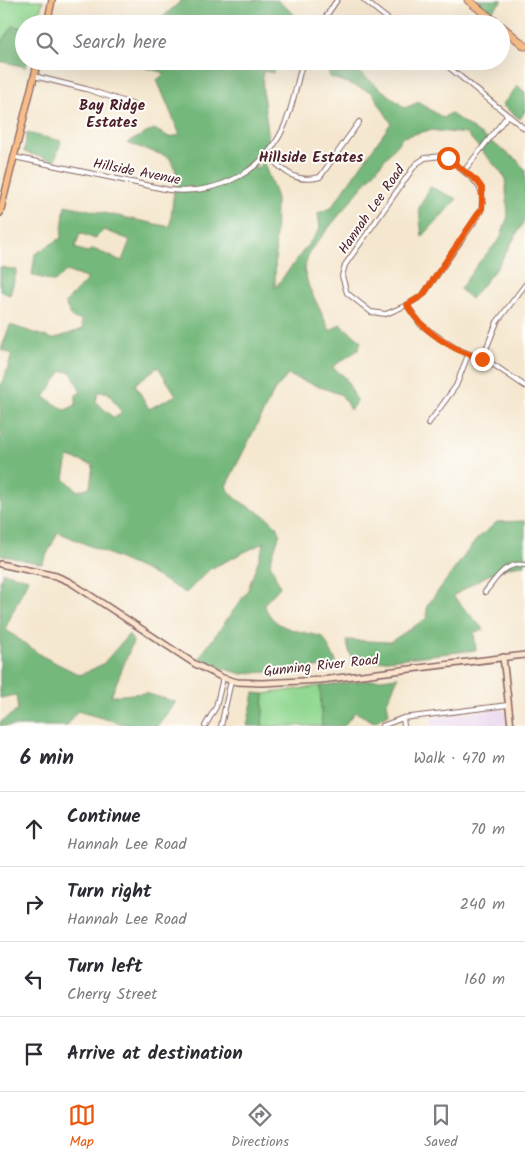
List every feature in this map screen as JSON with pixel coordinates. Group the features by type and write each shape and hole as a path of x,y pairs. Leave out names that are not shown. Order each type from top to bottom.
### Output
{"highway":[{"path":"468,0 487,15"},
{"path":"510,34 525,46"}],"main road":[{"path":"49,15 52,0"},
{"path":"0,213 36,70"}],"street":[{"path":"327,15 337,0"},
{"path":"364,0 383,15"},
{"name":"Hillside Avenue","path":"14,157 145,185 192,191 228,182 247,171 267,155 280,135 287,120 301,70"},
{"path":"451,70 525,129"},
{"path":"34,76 86,89 132,104"},
{"path":"464,171 508,115"},
{"path":"267,155 289,175 301,180 320,177 359,122"},
{"name":"Hannah Lee Road","path":"441,156 448,158 464,171 482,188 482,208 423,295 407,305 379,314 363,308 347,293 343,285 342,276 345,264 416,164 425,158 441,156"},
{"path":"482,359 497,322 525,285"},
{"path":"407,305 421,325 461,352 482,359 525,386"},
{"path":"428,424 456,386 468,355"},
{"name":"Gunning River Road","path":"0,564 56,576 70,582 195,664 231,681 262,683 321,680 525,655"},
{"path":"485,592 504,569 514,565 525,565"},
{"path":"503,658 511,726"},
{"path":"205,726 216,707 223,678"},
{"path":"221,726 231,681"},
{"path":"382,726 404,718 508,706"},
{"path":"404,718 404,726"}],"shaded area":[{"path":"498,709 503,710 506,714 507,726 433,726 431,718"}],"green space":[{"path":"0,0 43,0 39,15 15,15 15,26 13,26 0,45"},
{"path":"182,0 277,0 295,15 165,15"},
{"path":"475,0 503,0 491,12"},
{"path":"13,26 15,26 15,64 0,61 0,45"},
{"path":"154,70 274,70 273,73 263,71 263,97 269,142 256,158 256,170 263,161 276,195 275,288 320,229 318,213 331,208 391,123 372,92 330,77 328,70 356,70 405,108 419,102 443,118 450,113 517,160 525,170 525,220 498,266 471,299 460,289 480,261 500,239 508,216 505,177 467,134 430,130 403,137 309,252 304,270 309,287 330,331 340,324 361,341 358,350 332,367 345,377 357,401 350,410 342,395 288,375 274,391 226,486 238,500 269,519 280,533 270,563 280,587 264,604 268,613 274,620 288,628 323,637 336,661 335,666 242,674 221,668 199,658 247,592 265,542 210,569 186,593 145,570 58,532 42,564 0,555 0,438 2,435 0,432 0,385 4,380 12,354 1,350 10,325 53,339 83,329 81,320 72,318 65,303 88,279 66,271 55,282 32,275 35,254 61,238 65,205 170,227 176,171 169,157 127,143 154,129 169,137 180,135 157,80 165,73","holes":["104,230 130,240 122,261 93,249 87,252 75,248 80,233 95,239","158,367 176,395 149,409 135,384","62,371 71,372 81,392 76,395 76,405 65,410 44,397","98,392 108,392 122,413 114,418 96,402","68,457 93,465 90,487 78,491 64,479"]},
{"path":"518,86 525,92 525,111 520,119 502,105"},
{"path":"27,133 61,141 55,161 24,152"},
{"path":"430,187 457,199 422,237 419,208"},
{"path":"0,267 17,270 10,295 0,291"},
{"path":"525,521 525,565 505,568 479,580 453,596 484,630 474,632 476,650 353,664 346,640 390,642 427,618 427,606 476,540 497,522"},
{"path":"3,572 28,579 5,629 42,656 80,675 103,664 129,634 133,642 111,696 145,693 176,702 157,726 130,726 77,711 67,726 0,726 0,722 18,710 16,695 0,698 0,582"},
{"path":"398,677 387,702 389,714 374,722 355,712 344,726 322,726 320,686"},
{"path":"320,686 322,726 262,726 264,694"},
{"path":"254,693 264,694 262,726 247,726"}],"district":[{"name":"Bay Ridge Estates","path":"112,114"},
{"name":"Hillside Estates","path":"311,157"}],"route":[{"path":"448,158 477,181 482,188 484,202 480,215 423,295 407,305 421,325 461,352 482,359"}]}
